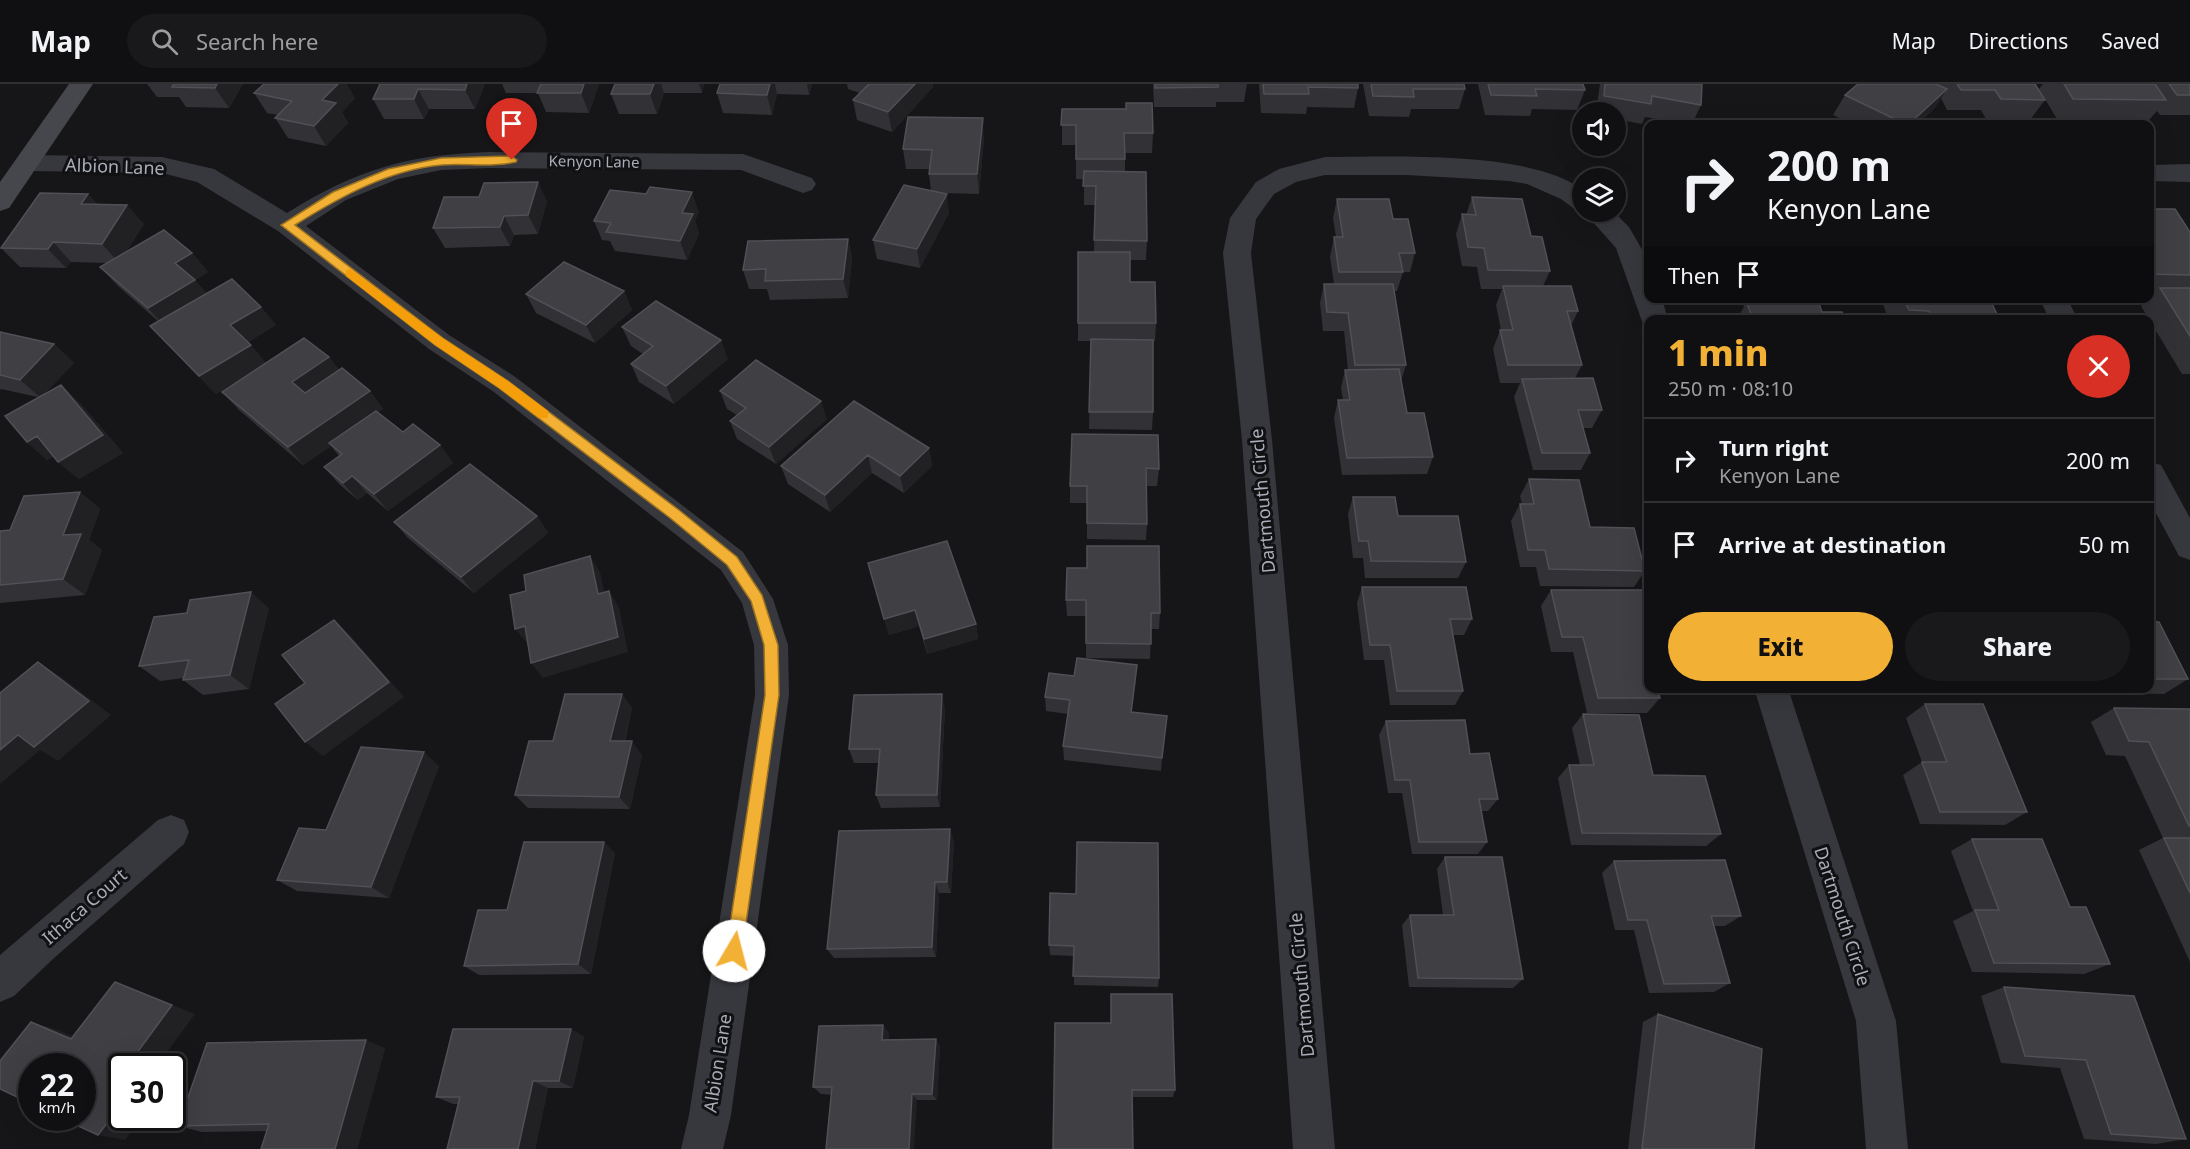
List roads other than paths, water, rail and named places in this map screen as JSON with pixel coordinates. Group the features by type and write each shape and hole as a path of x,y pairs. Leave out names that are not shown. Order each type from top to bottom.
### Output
{"street":[{"path":"0,202 81,84"},
{"name":"Kenyon Lane","path":"287,225 337,194 392,172 441,162 489,160 743,162 803,184"},
{"name":"Albion Lane","path":"28,163 162,165 205,175 287,225 439,342 504,384 732,561 757,599 771,645 772,695 710,1115 702,1149"},
{"name":"Dartmouth Circle","path":"1314,1149 1257,440 1237,253 1243,218 1265,188 1288,175 1325,166 1407,166 1509,172 1533,177 1572,194"},
{"path":"2154,172 2190,172"},
{"path":"1609,222 1632,248 1644,287"},
{"path":"2154,481 2190,547"},
{"name":"Dartmouth Circle","path":"1773,693 1876,1021 1887,1149"},
{"name":"Ithaca Court","path":"0,982 39,945 171,832"}]}
